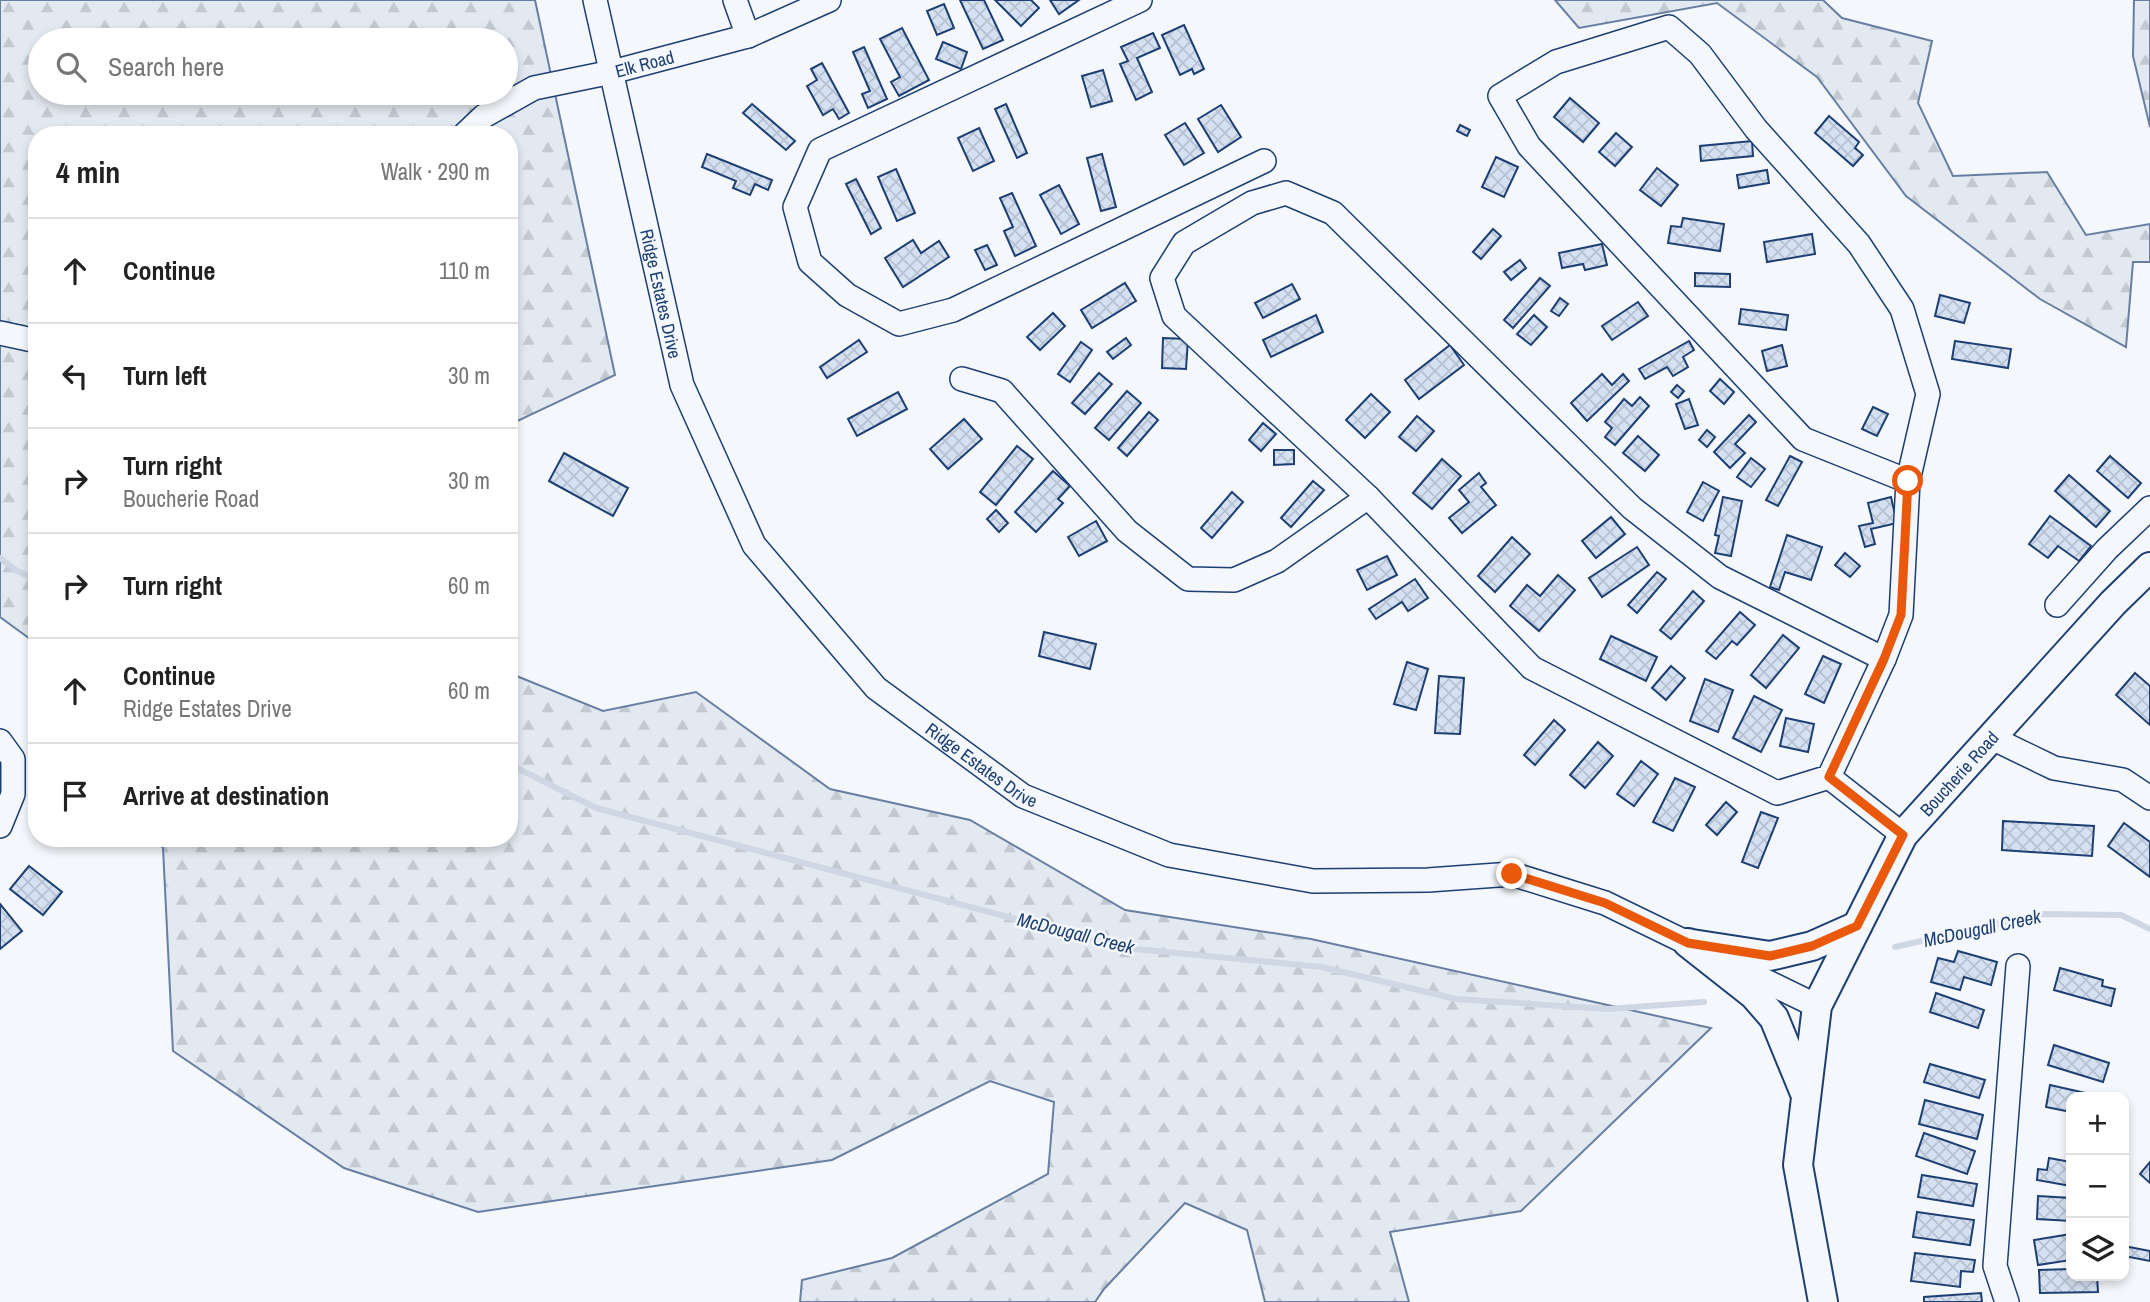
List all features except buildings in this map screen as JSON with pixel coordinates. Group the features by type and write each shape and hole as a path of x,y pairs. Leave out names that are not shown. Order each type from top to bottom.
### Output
{"main road":[{"name":"Boucherie Road","path":"1821,1299 1798,1165 1817,1006 1903,835 2113,603 2150,567"},
{"path":"1688,943 1770,956 1812,946 1857,926"},
{"path":"1688,943 1754,995 1774,1018 1806,1097"}],"street":[{"name":"Ridge Estates Drive","path":"595,0 682,385 754,545 876,688 1023,796 1169,855 1314,881 1428,880 1512,874 1605,903 1817,1006"},
{"path":"735,0 748,36"},
{"name":"Elk Road","path":"518,97 534,88 612,72 748,36 829,0"},
{"path":"1140,0 820,150 795,207 810,262 847,295 899,324 953,310 1264,161"},
{"path":"1884,659 1720,577 1632,508 1333,213 1286,193 1252,203 1184,243 1162,278 1174,316 1368,497 1532,668 1777,793 1829,777 1884,659 1901,615 1908,481 1928,394 1902,309 1859,244 1756,129 1700,54 1669,27 1556,62 1500,96 1529,146 1803,439 1908,481"},
{"name":"Elk Road","path":"473,126 484,116 504,105"},
{"path":"0,333 28,339"},
{"path":"962,379 1002,391 1127,531 1188,579 1234,580 1277,561 1368,497"},
{"path":"2057,605 2107,549 2150,508"},
{"path":"1993,738 2054,768 2123,780 2150,798"},
{"path":"0,741 13,759 13,794 0,826"},
{"path":"1829,777 1903,835"},
{"path":"2007,1302 1995,1266 2018,966"}],"green space":[{"path":"0,0 535,0 615,375 518,421 518,126 28,126 28,637 0,617"},
{"path":"1555,0 1823,0 1842,18 1932,41 1918,103 1953,176 2047,172 2086,235 2150,224 2150,262 2133,262 2126,347 2040,299 1906,196 1817,77 1717,3 1579,28"},
{"path":"2134,0 2150,0 2150,127 2133,56"},
{"path":"518,677 603,711 696,692 830,789 970,820 1125,910 1311,939 1711,1028 1521,1211 1390,1232 1409,1302 1265,1302 1247,1230 1185,1203 1095,1302 800,1302 802,1280 892,1258 1048,1174 1054,1102 990,1081 832,1160 478,1212 344,1168 173,1051 163,848 518,847"}],"waterway":[{"name":"McDougall Creek","path":"0,558 28,576"},
{"name":"McDougall Creek","path":"518,769 596,808 1125,948 1322,967 1456,999 1608,1009 1704,1002"},
{"name":"McDougall Creek","path":"1895,947 2040,914 2121,915 2150,929"}],"route":[{"path":"1512,874 1605,903 1688,943 1770,956 1812,946 1857,926 1903,835 1829,777 1884,659 1901,615 1908,481"}]}
